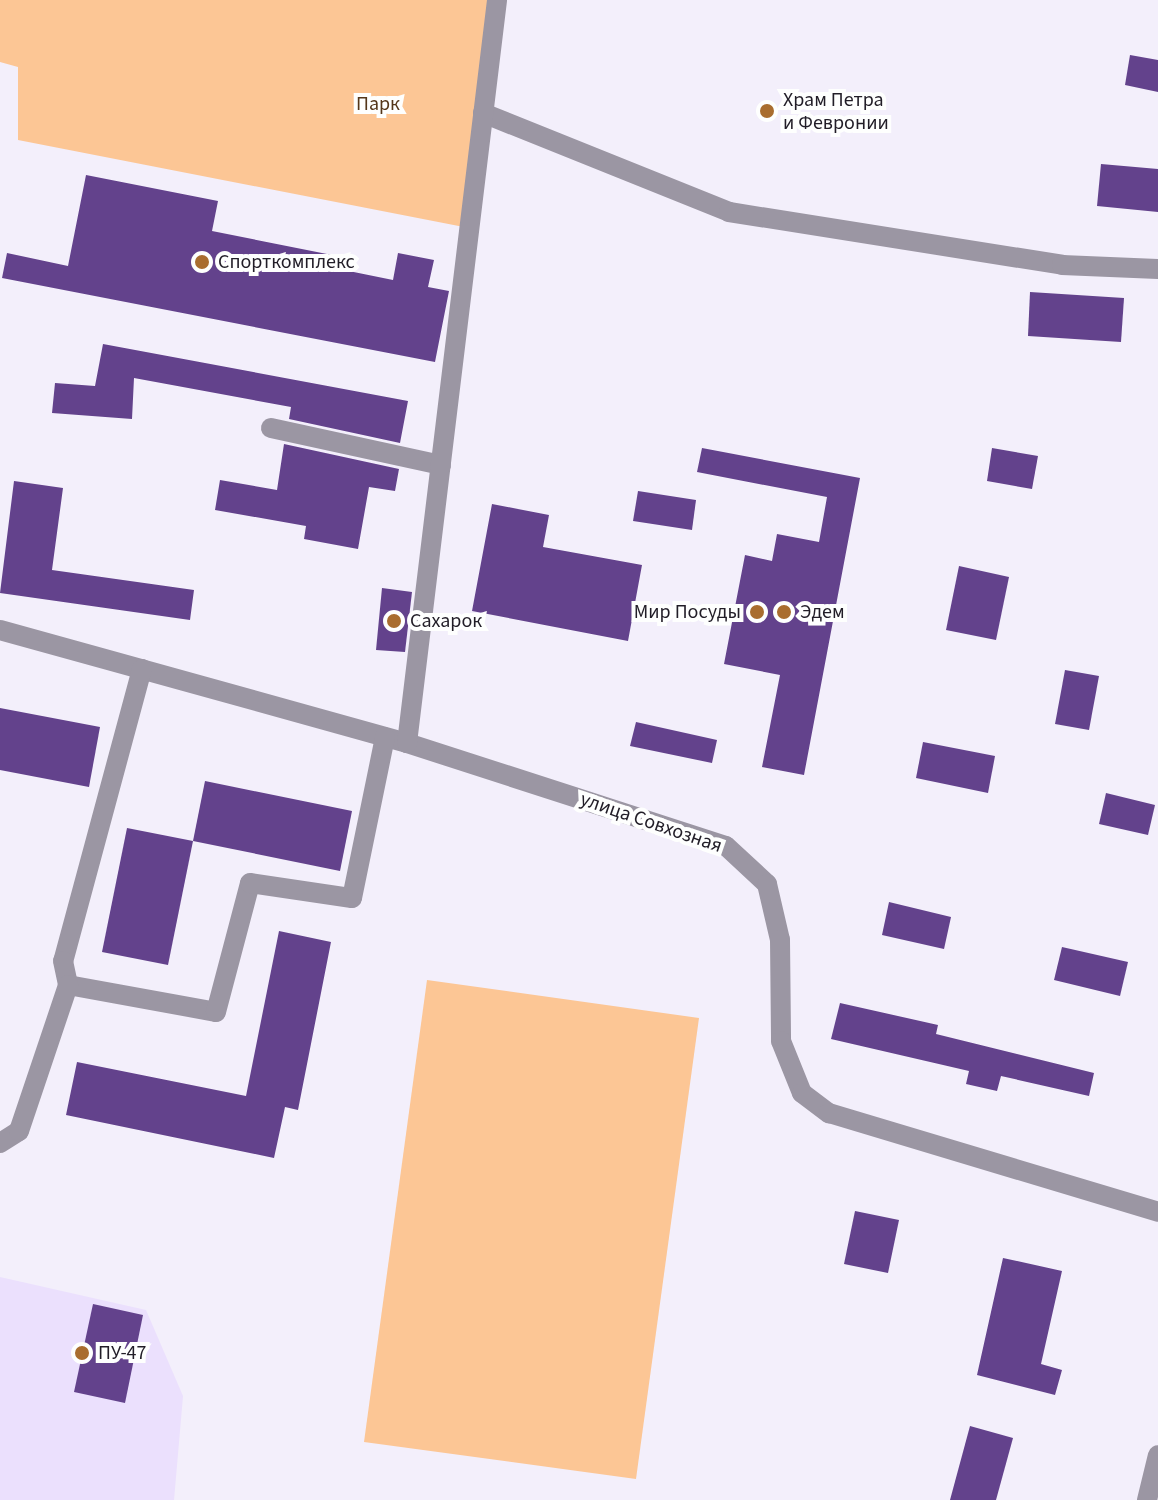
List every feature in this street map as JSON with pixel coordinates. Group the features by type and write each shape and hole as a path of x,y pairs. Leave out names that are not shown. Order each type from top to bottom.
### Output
{"street":[{"path":"407,743 497,0"},
{"path":"483,113 729,212 1062,265 1158,269"},
{"path":"271,428 441,465"},
{"name":"улица Совхозная","path":"0,630 407,743 726,846 747,862 767,884 775,911 785,1060 802,1093 829,1113 1158,1212"},
{"path":"0,1143 19,1131 68,985 63,961 142,669"},
{"path":"68,985 216,1012 250,883 352,898 385,737"},
{"path":"1147,1500 1158,1455"}],"shaded area":[{"name":"ПУ-47","path":"0,1277 146,1310 183,1396 174,1500 0,1500"}],"green space":[{"name":"Парк","path":"0,0 497,0 469,228 18,140 18,67 0,62"},
{"path":"427,980 699,1018 636,1479 364,1442"}],"building":[{"path":"1130,55 1158,60 1158,92 1125,85"},
{"path":"1101,164 1158,169 1158,212 1097,206"},
{"name":"Спорткомплекс","path":"86,175 218,201 212,231 337,256 334,268 393,280 398,253 434,260 428,287 449,291 435,362 2,278 7,253 68,266"},
{"path":"1030,292 1124,298 1121,342 1028,336"},
{"path":"103,344 408,401 400,443 289,419 291,407 134,378 132,419 52,413 55,383 95,386"},
{"path":"284,444 399,469 395,491 369,487 358,549 304,539 306,526 215,510 220,480 277,490"},
{"name":"Эдем","path":"702,448 860,478 804,775 762,767 780,675 724,664 745,555 772,561 777,534 819,542 827,497 697,472"},
{"path":"992,448 1038,456 1032,489 987,481"},
{"path":"14,481 63,488 52,570 194,590 190,620 0,593"},
{"path":"638,491 696,500 692,530 633,521"},
{"path":"492,504 549,515 543,547 642,565 628,641 472,611"},
{"path":"959,566 1009,577 996,640 946,630"},
{"name":"Сахарок","path":"382,588 412,592 405,652 376,650"},
{"path":"1065,670 1099,676 1089,730 1055,724"},
{"path":"0,708 100,727 89,787 0,770"},
{"path":"636,722 717,740 712,763 630,746"},
{"path":"923,742 995,756 988,793 916,778"},
{"path":"205,781 352,811 340,871 193,841"},
{"path":"1106,793 1155,805 1148,835 1099,824"},
{"path":"127,828 193,841 168,965 102,952"},
{"path":"889,902 951,917 944,949 882,935"},
{"path":"279,931 331,942 298,1110 285,1107 274,1158 66,1115 77,1062 246,1096"},
{"path":"1062,947 1128,962 1120,996 1054,980"},
{"path":"840,1003 938,1025 936,1034 1094,1073 1089,1096 1001,1076 997,1091 966,1084 969,1071 831,1039"},
{"path":"855,1211 899,1220 888,1273 844,1264"},
{"path":"1003,1258 1062,1271 1041,1364 1062,1370 1055,1395 977,1375"},
{"path":"93,1304 143,1315 125,1403 74,1392"},
{"path":"970,1426 1013,1438 996,1500 950,1500"}],"place":[{"name":"Храм Петра и Февронии","path":"767,111"},
{"name":"Спорткомплекс","path":"202,262"},
{"name":"Мир Посуды","path":"757,612"},
{"name":"Эдем","path":"784,612"},
{"name":"Сахарок","path":"394,621"},
{"name":"ПУ-47","path":"82,1353"}]}
